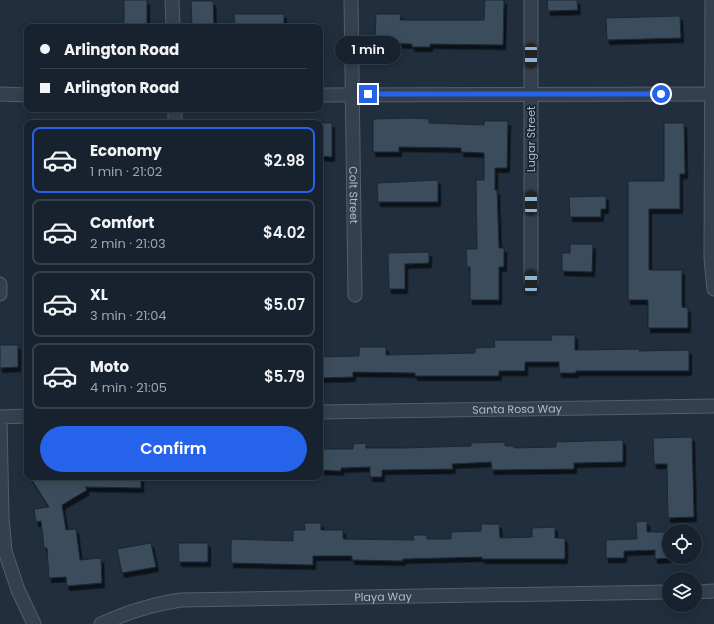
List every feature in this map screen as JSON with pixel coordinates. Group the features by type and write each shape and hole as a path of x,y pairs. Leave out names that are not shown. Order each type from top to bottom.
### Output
{"street":[{"path":"172,0 173,24"},
{"name":"Colt Street","path":"351,0 355,295"},
{"name":"Lugar Street","path":"531,0 531,282"},
{"path":"712,0 713,94 711,259 714,289"},
{"path":"323,95 531,93 713,94"},
{"path":"0,94 24,95"},
{"path":"0,284 0,294"},
{"name":"Santa Rosa Way","path":"323,412 714,406"},
{"path":"24,416 0,417 2,517 5,551 18,590 34,624"},
{"path":"702,592 714,591"},
{"name":"Playa Way","path":"101,624 153,604 181,600 662,592"}],"building":[{"path":"124,0 147,0 147,24 124,24"},
{"path":"485,0 504,0 503,45 430,44 430,47 412,47 412,44 375,43 376,14 401,14 400,20 484,20"},
{"path":"547,0 577,0 578,10 548,11"},
{"path":"191,1 213,1 214,24 192,24"},
{"path":"234,14 284,14 284,24 235,24"},
{"path":"680,16 681,38 607,40 606,18"},
{"path":"373,119 429,119 429,123 484,125 484,121 508,121 507,168 495,168 499,248 504,248 504,267 499,267 499,300 470,300 470,267 467,267 466,249 477,249 476,180 484,180 484,153 461,152 461,148 399,147 399,152 373,152"},
{"path":"323,123 332,123 332,157 323,156"},
{"path":"664,123 684,123 685,174 680,174 680,209 649,209 649,270 682,270 682,307 688,308 688,328 648,328 648,300 628,300 628,181 664,181"},
{"path":"438,180 438,202 378,202 377,183"},
{"path":"606,196 606,209 601,209 601,217 570,217 569,197"},
{"path":"570,244 593,244 592,272 562,271 562,253 570,253"},
{"path":"429,252 429,263 405,264 405,289 389,289 388,253"},
{"path":"551,335 575,335 575,350 689,350 689,371 576,371 576,373 559,373 559,362 525,362 525,371 499,371 499,376 415,376 415,373 353,372 353,377 323,378 323,357 359,356 359,347 386,347 386,355 475,353 475,348 495,347 494,340 552,340"},
{"path":"0,345 18,345 18,367 0,368"},
{"path":"692,437 694,517 668,518 667,464 654,464 653,438"},
{"path":"623,440 623,462 574,463 574,469 492,470 491,462 452,464 453,469 382,470 382,477 370,477 370,467 341,468 341,471 323,470 323,449 353,449 353,444 366,443 366,448 404,448 471,446 471,443 505,442 505,446 514,446 514,448 556,447 556,442"},
{"path":"32,480 141,480 141,488 85,487 87,490 62,505 66,530 76,529 80,560 101,558 102,583 67,586 66,577 49,578 47,548 44,548 41,521 36,522 34,509 49,507"},
{"path":"647,521 647,532 662,532 662,558 655,559 655,550 624,551 624,558 606,558 606,540 637,539 636,522"},
{"path":"304,523 321,523 321,530 343,530 343,539 414,540 413,535 427,535 427,539 451,539 451,532 481,531 481,524 499,524 500,538 532,537 532,528 555,527 555,538 565,538 565,559 482,559 482,557 403,559 403,561 352,560 352,556 313,556 313,565 231,563 231,539 293,541 293,530 305,530"},
{"path":"151,543 156,567 122,573 117,549"},
{"path":"178,543 208,543 208,562 179,562"}],"route":[{"path":"368,94 661,94"}]}
